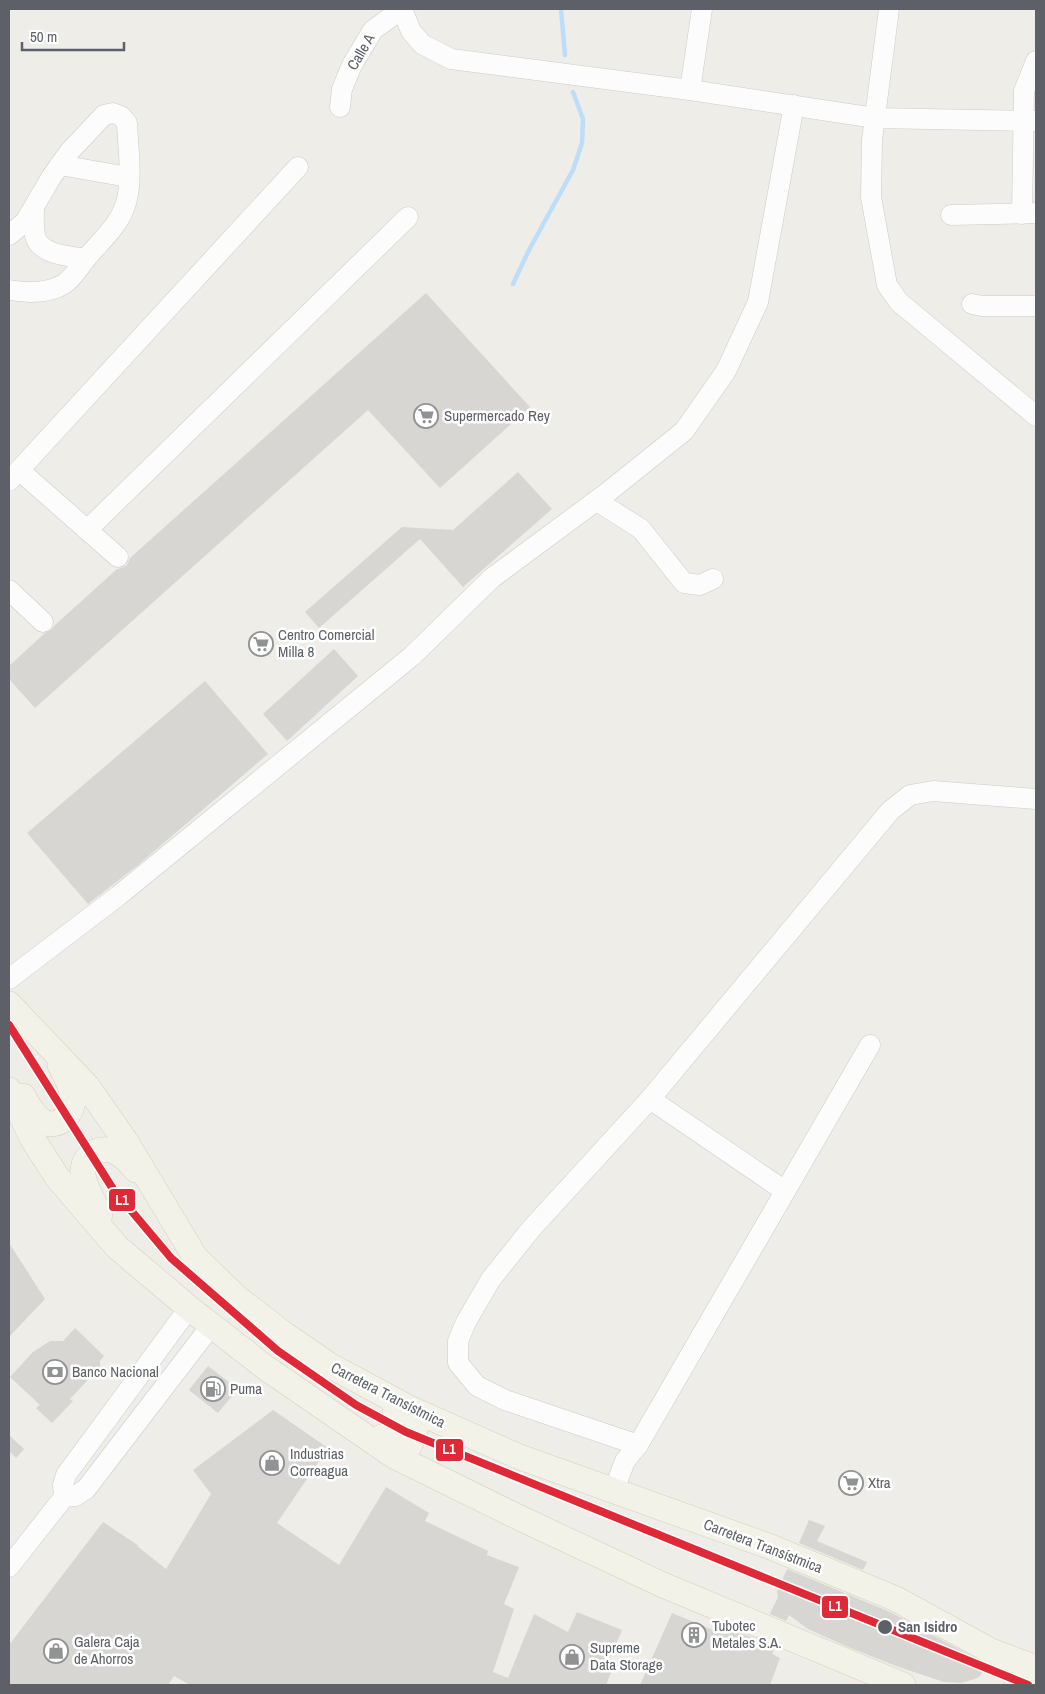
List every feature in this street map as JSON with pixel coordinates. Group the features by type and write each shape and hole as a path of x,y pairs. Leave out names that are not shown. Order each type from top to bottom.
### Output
{"main road":[{"name":"Carretera Transístmica","path":"9,1004 87,1086 126,1142 195,1257 236,1296 284,1334 329,1365 409,1408 517,1456 771,1548 896,1599 991,1651 1036,1668"},
{"path":"9,1075 33,1112 41,1120 53,1124 63,1120 71,1110 72,1093 53,1049"},
{"path":"9,1090 32,1138 57,1177 117,1247 211,1326 266,1368 394,1456 663,1585 903,1685"},
{"path":"117,1247 86,1185 83,1172 85,1161 93,1152 110,1149 124,1157 150,1184"},
{"path":"211,1326 218,1326 290,1378 397,1447 404,1450 408,1448 416,1431 415,1422 329,1365"},
{"path":"1017,1685 1024,1680 1036,1678"}],"street":[{"path":"402,9 411,31 422,44 451,59 690,90 875,118 1030,121"},
{"name":"Calle A","path":"340,107 342,89 352,65 373,30 402,9"},
{"path":"690,90 702,9"},
{"path":"889,9 872,140 872,197 887,285 899,302 1036,416"},
{"path":"951,216 1029,213 1030,121 1024,91 1031,69 1036,61"},
{"path":"9,979 118,896 405,662 492,578 597,501 684,431 726,371 758,302 794,105"},
{"path":"9,235 25,222 52,176 70,151 104,115 113,113 121,116 127,123 128,176 126,203 114,228 64,284 42,292 9,290"},
{"path":"60,165 128,176"},
{"path":"118,557 87,530 14,475 298,166"},
{"path":"34,207 35,237 41,246 53,252 86,259"},
{"path":"87,530 408,217"},
{"path":"972,304 982,306 1036,306"},
{"path":"597,501 641,530 684,583 700,585 713,579"},
{"path":"9,590 42,622"},
{"path":"638,1444 505,1400 477,1386 458,1363 458,1341 466,1322 491,1279 531,1229 650,1099 890,811 910,795 932,792 1036,798"},
{"path":"620,1492 635,1465 638,1444 870,1045"},
{"path":"650,1099 785,1191"},
{"path":"9,1567 64,1497 63,1485 66,1475 189,1308"},
{"path":"64,1497 74,1496 86,1489 211,1326"}],"building":[{"path":"426,293 530,407 440,488 368,410 35,708 9,679 9,666 117,569 127,565 130,558"},
{"path":"518,472 552,509 463,587 420,539 319,628 305,612 402,527 453,530"},
{"path":"334,649 358,676 287,741 263,714"},
{"path":"205,681 268,754 138,865 88,904 27,833"},
{"path":"9,1243 45,1299 9,1337"},
{"name":"Banco Nacional","path":"75,1328 104,1356 100,1361 100,1367 70,1399 73,1401 52,1423 36,1408 40,1405 10,1377 33,1352 50,1341 63,1341"},
{"name":"Puma","path":"208,1366 238,1389 218,1413 189,1390"},
{"path":"273,1410 328,1448 277,1523 339,1565 386,1487 429,1513 425,1521 488,1551 487,1555 519,1567 504,1604 514,1609 493,1672 508,1678 534,1614 568,1632 577,1612 622,1630 608,1663 614,1665 606,1685 190,1685 174,1676 168,1685 9,1685 9,1645 103,1522 139,1546 137,1546 166,1569 211,1494 193,1470"},
{"path":"9,1435 24,1449 16,1458 9,1451"},
{"path":"809,1520 825,1526 817,1541 867,1562 863,1570 799,1543"},
{"name":"San Isidro","path":"787,1569 890,1612 988,1665 979,1677 975,1679 961,1683 944,1682 848,1647 808,1629 789,1615 786,1621 770,1614"},
{"name":"Tubotec Metales S.A.","path":"672,1613 720,1633 723,1626 775,1647 772,1654 780,1658 770,1685 640,1685"}],"waterway":[{"path":"561,9 565,55"},
{"path":"513,284 529,250 573,170 582,143 583,119 573,92"}],"transit line":[{"name":"L1","path":"9,1025 113,1189 171,1258 278,1351 356,1405 406,1432 1028,1685"}],"place":[{"name":"Supermercado Rey","path":"426,416"},
{"name":"Centro Comercial Milla 8","path":"261,644"},
{"name":"Banco Nacional","path":"55,1372"},
{"name":"Puma","path":"213,1389"},
{"name":"Industrias Correagua","path":"272,1463"},
{"name":"Xtra","path":"851,1483"},
{"name":"San Isidro","path":"885,1627"},
{"name":"Tubotec Metales S.A.","path":"694,1635"},
{"name":"Galera Caja de Ahorros","path":"56,1651"},
{"name":"Supreme Data Storage","path":"572,1657"}]}
